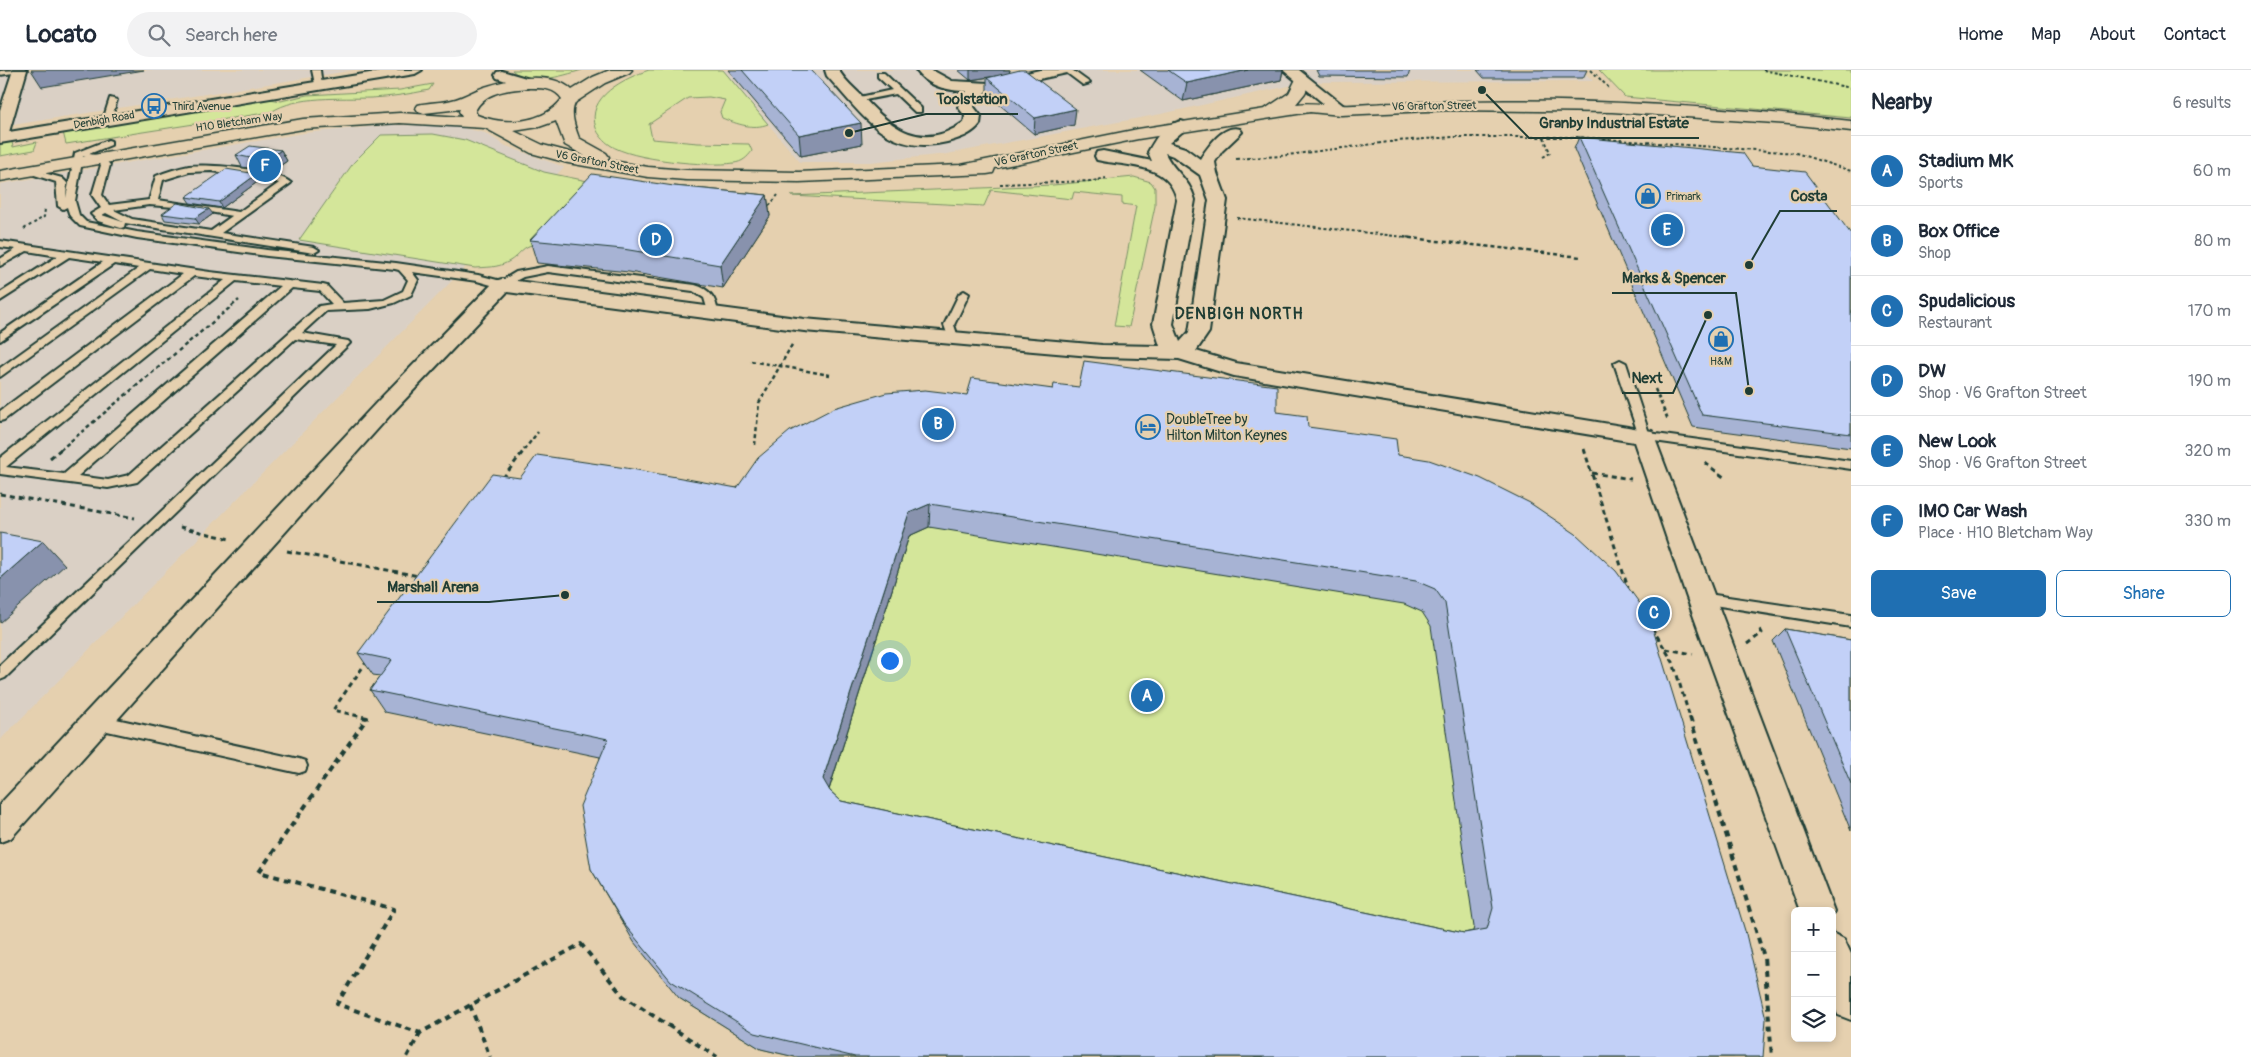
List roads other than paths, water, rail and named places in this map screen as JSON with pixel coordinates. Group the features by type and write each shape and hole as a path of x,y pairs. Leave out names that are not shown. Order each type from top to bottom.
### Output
{"street":[{"path":"0,137 18,70"},
{"name":"Denbigh Road","path":"0,137 107,120 318,77 415,70"},
{"name":"H10 Bletcham Way","path":"0,162 308,112 349,108 436,108 455,105 508,85 575,77 595,70"},
{"name":"H10 Bletcham Way","path":"0,168 77,159 101,166 114,167 133,160 222,143 317,128 416,119 526,125 549,118 600,80 624,70"},
{"path":"832,70 832,73 858,100 894,134 922,140 938,139 965,130 972,124 973,116 966,107 958,104 942,91 937,82 923,70"},
{"path":"937,82 954,87 984,86 1062,70"},
{"path":"1290,70 1302,82 1341,110"},
{"path":"486,124 470,118 467,111 470,103 484,93 501,73 535,83 557,86 567,92 568,104"},
{"path":"1270,112 1292,101 1299,92 1302,82"},
{"path":"966,107 970,96 984,86"},
{"name":"V6 Grafton Street","path":"568,104 564,120 571,141 594,155 648,172"},
{"name":"V6 Grafton Street","path":"968,168 1075,145 1181,126 1310,107 1341,110 1451,105 1629,108 1789,119 1851,126"},
{"name":"V6 Grafton Street","path":"486,124 537,149 568,158 648,172 799,178 968,168 1030,167 1305,120 1341,110"},
{"name":"V6 Grafton Street","path":"1736,116 1851,142"},
{"path":"1180,353 1170,345 1163,324 1186,200 1185,189 1176,176 1158,159 1156,152 1164,137 1181,126"},
{"path":"1180,353 1192,343 1199,332 1218,200 1208,173 1207,162 1216,148 1234,132"},
{"path":"1075,145 1131,142 1158,146 1179,152 1208,173"},
{"path":"1103,156 1135,161 1169,171"},
{"name":"H10 Bletcham Way","path":"0,176 77,159"},
{"path":"0,827 385,407 502,285 804,325 1102,351 1180,353 1234,369 1644,436 1701,598 1816,907"},
{"path":"1832,952 1851,1002"}],"lane":[{"path":"0,73 18,70"},
{"path":"1067,70 1086,83"},
{"path":"881,75 918,110"},
{"path":"858,100 898,91"},
{"path":"107,120 113,100"},
{"path":"83,224 75,216 70,201 77,159 108,143"},
{"path":"101,166 97,195 105,209 115,216 130,222 330,252 363,263"},
{"path":"153,202 159,178 190,169 208,168 278,179 286,183 216,234 193,242"},
{"path":"26,171 59,180 62,187 61,202 71,218 83,224 137,235 478,278 502,285"},
{"path":"137,235 130,228 96,216 96,214 105,209 153,202 242,215"},
{"path":"0,244 234,278 323,288 339,305"},
{"path":"0,263 24,248"},
{"path":"0,298 67,254"},
{"path":"0,338 111,260"},
{"path":"0,373 148,266"},
{"path":"0,470 108,484 134,479 323,308 339,305 357,306 385,303 407,294 413,280 403,268"},
{"path":"0,417 192,272"},
{"path":"0,465 234,278"},
{"path":"66,479 290,284"},
{"path":"953,337 949,325 964,294"},
{"path":"0,674 344,343 292,335"},
{"path":"1620,363 1644,436 1851,465"},
{"path":"1701,598 1851,621"},
{"path":"98,722 299,766"}],"place":[{"name":"Granby Industrial Estate","path":"1482,90"},
{"name":"Third Avenue","path":"154,106"},
{"name":"Toolstation","path":"849,133"},
{"name":"IMO Car Wash","path":"265,166"},
{"name":"Primark","path":"1648,196"},
{"name":"New Look","path":"1667,230"},
{"name":"DW","path":"656,240"},
{"name":"Costa","path":"1749,265"},
{"name":"Next","path":"1708,315"},
{"name":"H&M","path":"1721,339"},
{"name":"Marks & Spencer","path":"1749,391"},
{"name":"Box Office","path":"938,424"},
{"name":"DoubleTree by Hilton Milton Keynes","path":"1148,427"},
{"name":"Marshall Arena","path":"565,595"},
{"name":"Spudalicious","path":"1654,613"},
{"name":"Stadium MK","path":"1147,696"}],"district":[{"name":"DENBIGH NORTH","path":"1239,314"}]}
